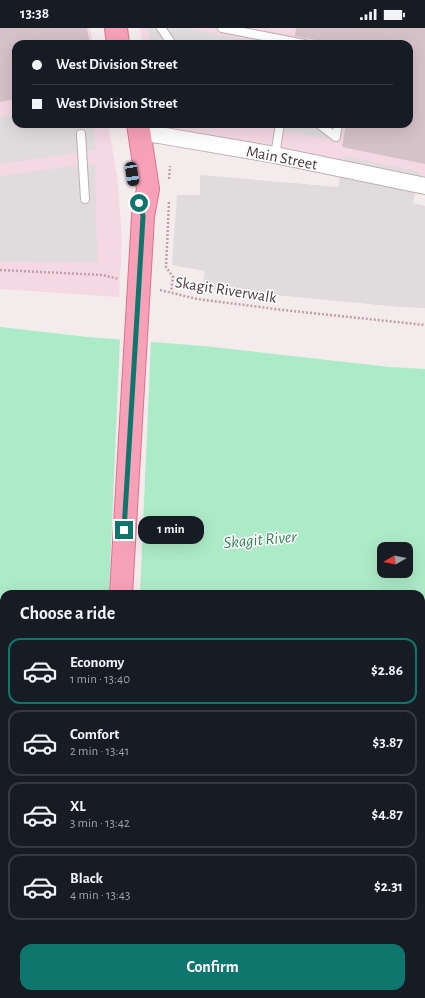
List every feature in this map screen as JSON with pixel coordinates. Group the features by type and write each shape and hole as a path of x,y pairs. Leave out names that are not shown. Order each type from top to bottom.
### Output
{"main road":[{"path":"116,28 118,40"},
{"path":"121,590 143,225 135,190 134,128"}],"street":[{"name":"Main Street","path":"137,128 159,135 275,155 425,186"}],"lane":[{"path":"161,28 169,40"},
{"path":"222,28 284,40"},
{"path":"275,155 279,128"},
{"path":"324,128 336,137 337,128"},
{"path":"81,134 86,199"}],"path":[{"path":"169,181 170,166"},
{"path":"169,197 166,267 173,277 171,292"},
{"path":"0,270 103,275 126,281"},
{"name":"Skagit Riverwalk","path":"156,288 197,299 425,325"}],"shaded area":[{"path":"0,28 90,28 92,40 12,40 12,128 109,128 117,175 122,240 119,297 0,289"},
{"path":"140,28 425,28 425,180 169,128 413,128 413,40 142,40"},
{"path":"148,28 187,28 247,40 150,40"},
{"path":"12,116 12,128 93,128 96,150 0,164 0,117"},
{"path":"274,128 339,128 336,141"},
{"path":"344,156 420,172 413,203 425,206 425,308 202,288 205,271 172,265 177,195 200,195 200,175 338,187"},
{"path":"95,163 97,262 0,261 0,176"}],"water":[{"name":"Skagit River","path":"0,327 88,337 204,346 390,367 425,369 425,590 0,590"}],"pier":[{"path":"120,338 151,340 140,590 109,590"}],"building":[{"path":"0,28 87,28 89,40 12,40 12,100 0,102"},
{"path":"296,28 425,28 425,164 342,147 345,128 413,128 413,40 316,40 295,36"}],"route":[{"path":"124,530 143,216 139,203"}]}
